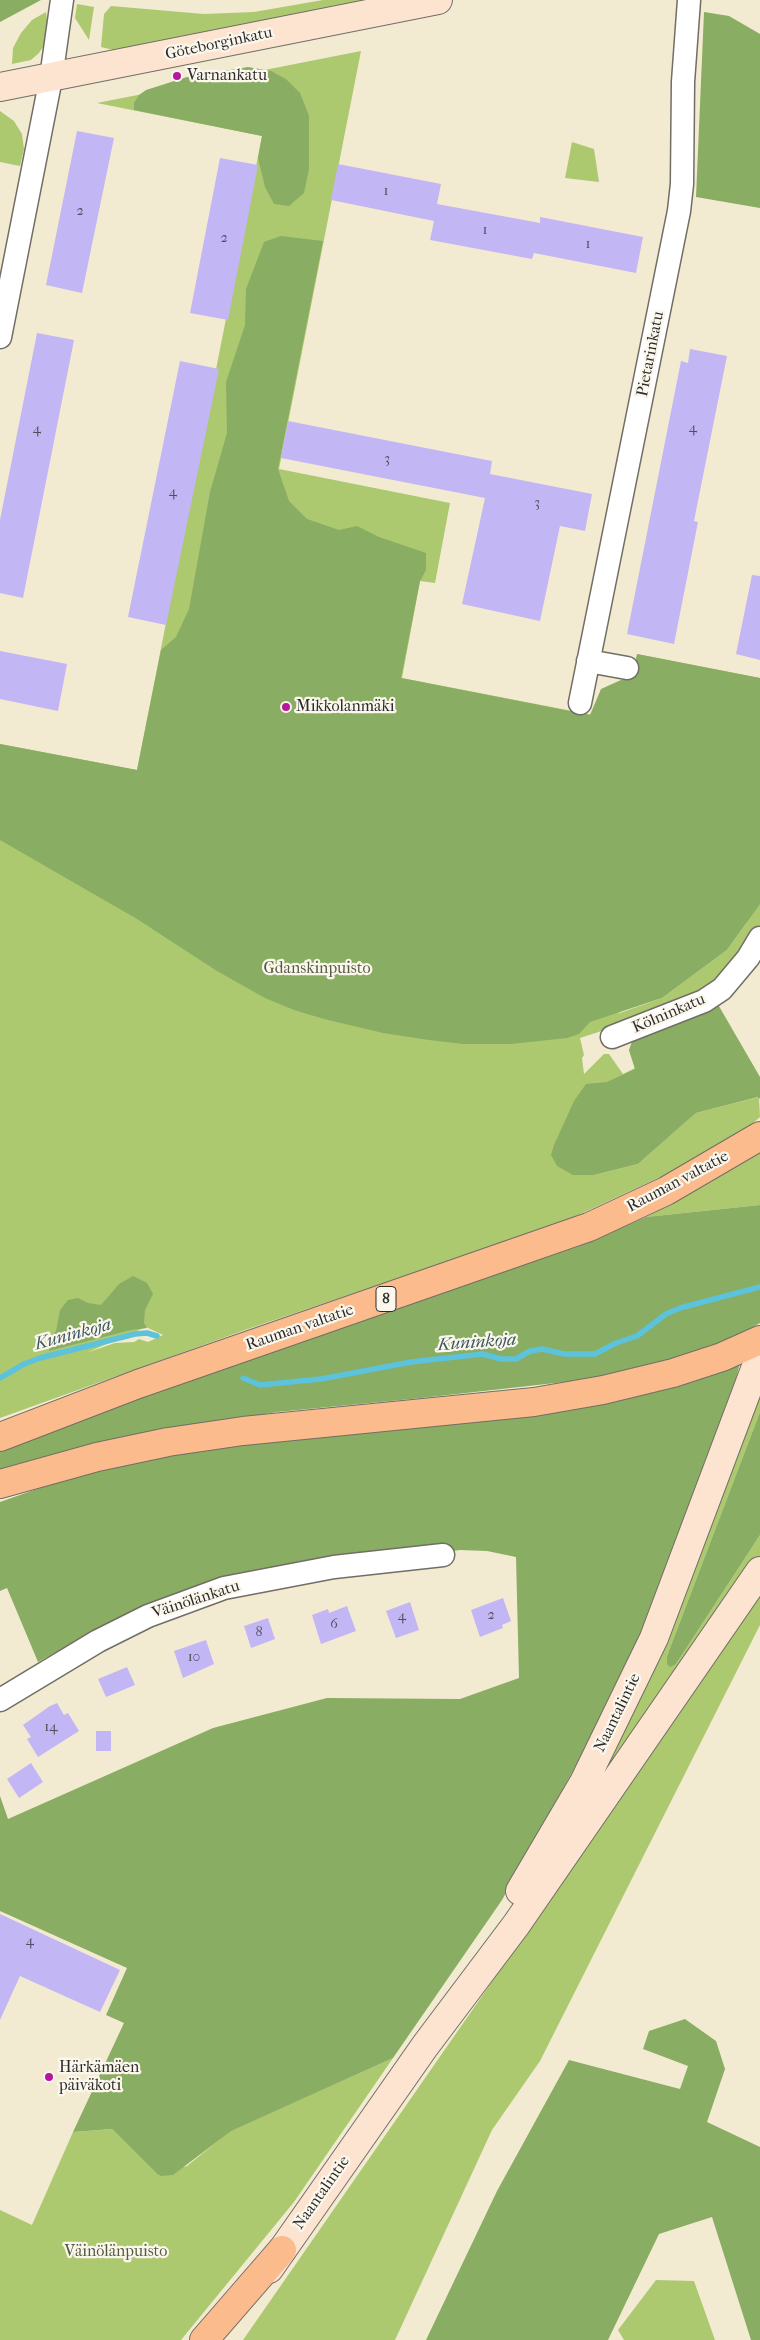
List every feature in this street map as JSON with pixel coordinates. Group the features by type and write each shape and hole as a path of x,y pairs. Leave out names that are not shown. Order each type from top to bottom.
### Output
{"main road":[{"name":"Göteborginkatu","path":"0,86 51,78 438,0"},
{"name":"Rauman valtatie","path":"0,1437 138,1384 589,1227 666,1191 760,1136"},
{"path":"0,1484 97,1457 168,1442 243,1431 534,1402 603,1390 673,1373 722,1357 760,1340"},
{"name":"Naantalintie","path":"425,2046 550,1840 615,1721 654,1638 679,1576 760,1356"},
{"name":"Naantalintie","path":"220,2340 425,2046 516,1925 760,1571"},
{"path":"204,2340 282,2250"}],"street":[{"path":"0,336 51,78 62,0"},
{"name":"Pietarinkatu","path":"580,703 679,211 682,184 683,82 689,0"},
{"path":"588,661 627,668"},
{"name":"Kölninkatu","path":"612,1037 704,1001 722,989 748,958 760,938"},
{"name":"Väinölänkatu","path":"0,1700 98,1640 148,1616 224,1588 334,1567 443,1555"}],"green space":[{"path":"0,0 41,0 0,22"},
{"path":"323,0 372,0 122,49 113,50 101,47 104,14 111,6 204,14 254,12"},
{"path":"77,4 94,7 89,40 75,18"},
{"path":"46,12 48,29 45,44 31,60 12,64 13,48 21,33 32,20"},
{"path":"704,12 729,16 760,34 760,208 696,197"},
{"name":"Gdanskinpuisto","path":"361,51 279,469 450,503 435,583 420,581 402,678 624,721 637,654 760,678 760,925 740,962 721,982 657,1013 580,1038 584,1055 582,1058 584,1074 604,1054 609,1054 623,1074 635,1068 629,1050 760,1077 573,1175 594,1175 638,1164 696,1113 759,1097 760,1117 745,1130 680,1168 563,1222 245,1330 0,1418 0,744 137,770 262,136 97,103","holes":["748,921 727,950 662,998 617,1014","146,1327 163,1335 148,1342 139,1339 134,1342 115,1343 86,1353"]},
{"path":"248,67 271,71 286,79 300,93 309,116 309,169 304,193 289,206 274,204 265,187 258,158 262,136 134,110 134,103 139,95 146,90 187,77"},
{"path":"0,111 14,121 22,134 24,149 20,166 0,162"},
{"path":"572,142 594,149 599,182 565,178"},
{"path":"281,236 323,241 278,469 289,501 307,519 339,530 357,526 379,537 426,553 426,570 420,581 401,678 590,715 601,689 621,680 632,679 637,654 760,678 760,904 727,950 662,998 590,1022 579,1034 567,1038 511,1044 463,1044 429,1040 383,1033 324,1019 294,1010 265,998 217,971 137,919 0,840 0,744 137,770 161,650 176,637 189,609 210,492 227,433 226,382 245,325 246,289 264,242"},
{"path":"716,1001 760,1077 760,1099 758,1097 696,1113 638,1164 594,1175 573,1175 557,1166 551,1155 554,1145 574,1101 586,1084 607,1082 635,1069 629,1050 634,1036"},
{"path":"760,1152 760,1205 646,1217 702,1187"},
{"path":"760,1205 760,1323 719,1346 667,1363 600,1378 277,1412 162,1431 0,1470 0,1451 127,1400 580,1246 646,1217"},
{"path":"133,1276 147,1283 153,1294 145,1310 144,1323 147,1328 131,1330 49,1351 49,1340 56,1331 60,1310 68,1300 78,1298 88,1303 101,1305 119,1284"},
{"path":"740,1363 727,1415 642,1631 608,1707 502,1900 393,2058 231,2131 173,2175 161,2176 157,2174 112,2129 73,2132 124,2023 106,2015 127,1968 0,1911 0,1796 8,1819 213,1728 327,1698 460,1699 519,1678 516,1557 487,1551 460,1550 220,1581 114,1620 38,1662 7,1588 0,1591 0,1502 57,1482 155,1456 243,1442 601,1402 707,1377"},
{"path":"760,1391 760,1412 667,1656 667,1664 676,1664 760,1535 760,1556 592,1792"},
{"path":"760,1412 760,1535 676,1664 670,1667 667,1664 667,1656"},
{"path":"760,1596 760,1625 540,2061 492,2130 395,2340 243,2340"},
{"path":"685,2019 716,2041 725,2069 707,2122 760,2147 760,2340 751,2340 712,2217 659,2234 608,2340 426,2340 497,2191 569,2060 680,2089 688,2066 643,2049 649,2031"},
{"name":"Väinölänpuisto","path":"393,2058 294,2202 181,2340 0,2340 0,2210 32,2225 73,2132 112,2129 157,2174 187,2166 230,2131"},
{"path":"656,2280 694,2281 715,2340 624,2340 618,2330"}],"building":[{"path":"77,131 114,138 82,293 46,285"},
{"path":"220,158 258,165 228,320 190,313"},
{"path":"338,164 441,184 437,204 540,223 540,217 643,237 636,273 534,253 532,259 430,240 434,221 331,200"},
{"path":"37,333 74,340 23,598 0,593 0,520"},
{"path":"690,349 727,356 694,521 698,522 674,644 627,634 681,361 688,363"},
{"path":"180,361 219,369 166,625 128,617"},
{"path":"288,421 492,461 490,474 592,494 585,531 560,526 540,621 462,604 485,498 281,458"},
{"path":"752,575 760,576 760,660 736,654"},
{"path":"0,651 67,664 58,711 0,699"},
{"path":"503,1598 511,1621 502,1625 503,1628 480,1637 471,1610"},
{"path":"410,1602 419,1630 396,1638 386,1611"},
{"path":"347,1606 356,1631 321,1644 312,1615 328,1609 329,1613"},
{"path":"268,1618 275,1639 251,1648 244,1626"},
{"path":"206,1640 214,1664 183,1678 174,1651"},
{"path":"127,1667 135,1685 106,1697 98,1679"},
{"path":"57,1703 64,1715 68,1713 79,1731 38,1757 27,1739 31,1737 23,1725"},
{"path":"96,1731 111,1731 111,1751 96,1751"},
{"path":"31,1763 43,1782 19,1798 7,1779"},
{"path":"0,1914 120,1970 100,2012 20,1976 0,2020"}],"waterway":[{"name":"Kuninkoja","path":"243,1378 260,1385 321,1379 411,1362 483,1354 501,1359 516,1359 530,1351 542,1349 564,1354 595,1354 616,1343 637,1336 666,1314 680,1308 760,1287"},
{"name":"Kuninkoja","path":"0,1378 24,1364 40,1358 135,1334 147,1333 157,1336"}],"place":[{"name":"Varnankatu","path":"177,76"},
{"name":"Mikkolanmäki","path":"286,707"},
{"name":"Härkämäen päiväkoti","path":"49,2077"}]}
